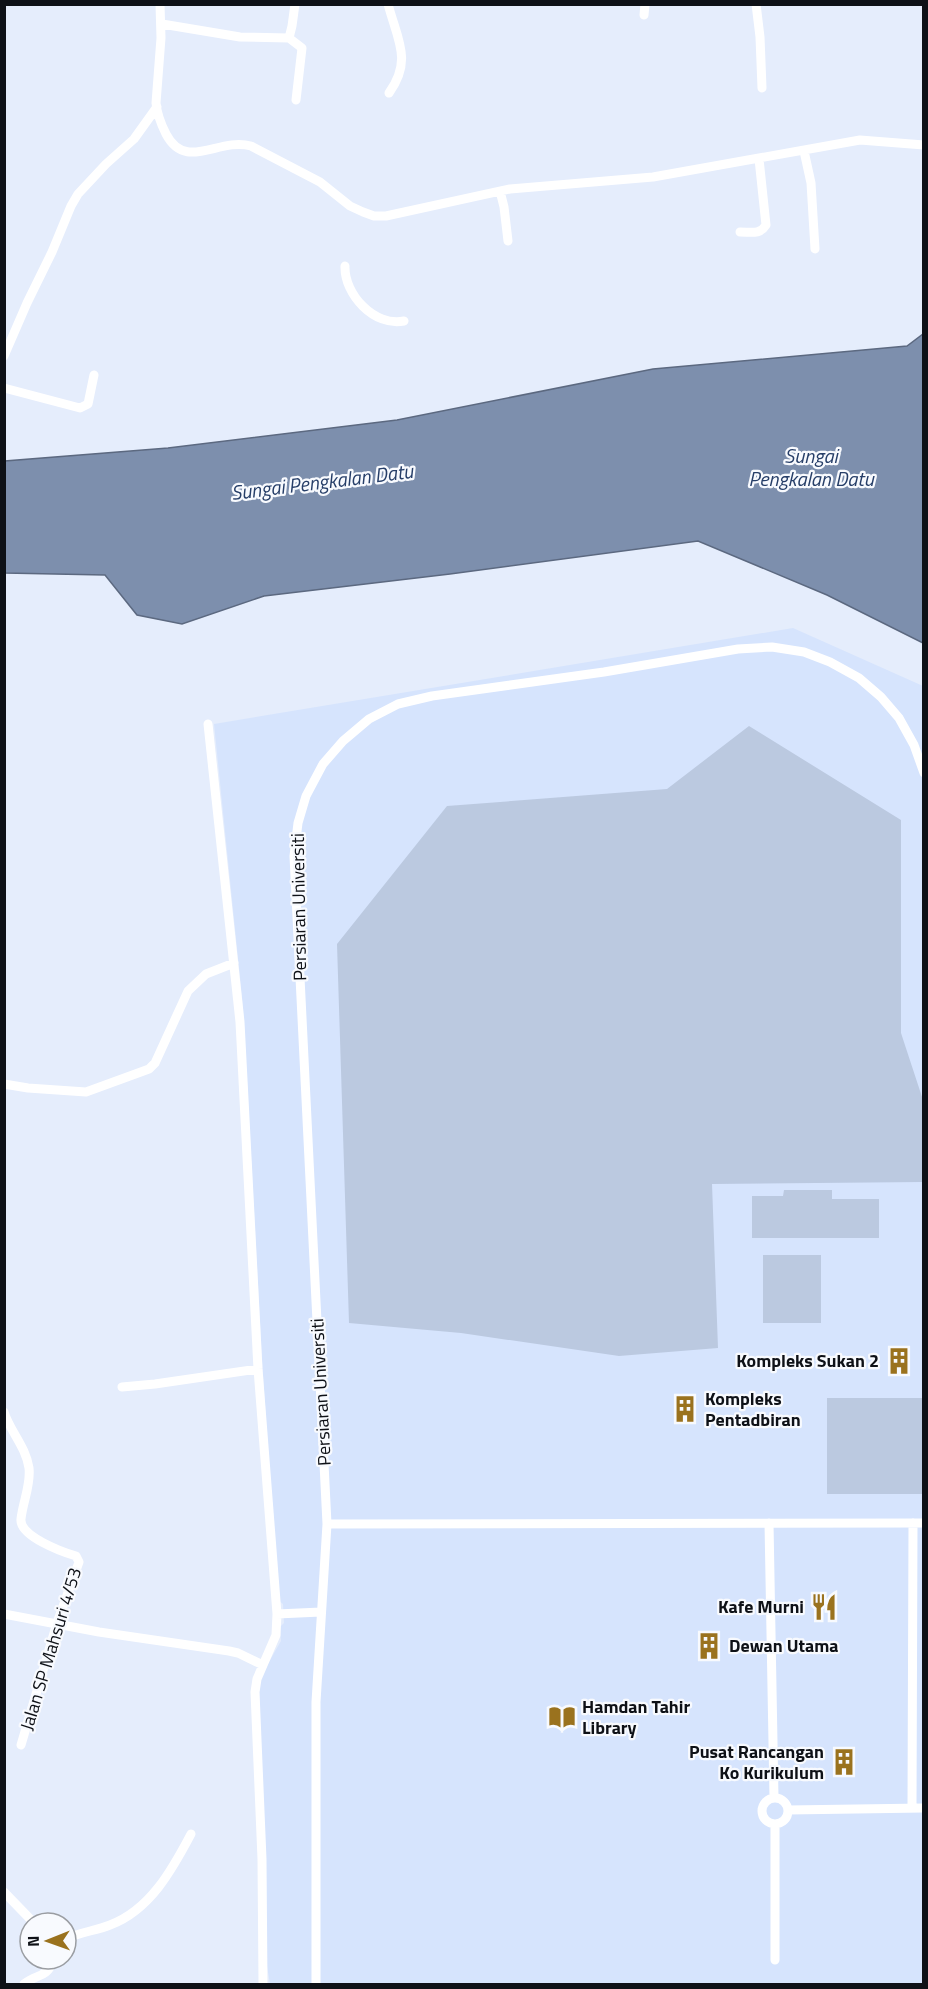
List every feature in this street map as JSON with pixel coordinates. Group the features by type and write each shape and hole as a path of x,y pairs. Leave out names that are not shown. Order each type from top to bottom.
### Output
{"street":[{"path":"160,4 162,24 157,114 177,149 185,153 230,144 242,143 251,146 320,182 350,206 374,216 401,214 500,191 653,177 860,140 924,145"},
{"path":"289,38 295,4"},
{"path":"388,4 401,43 402,59 400,74 389,93"},
{"path":"644,15 645,4"},
{"path":"756,4 762,88"},
{"path":"162,24 240,37 289,38 302,48 296,100"},
{"path":"4,356 52,252 70,206 92,177 134,139 157,107"},
{"path":"804,151 811,183 815,249"},
{"path":"740,232 763,231 766,225 759,159"},
{"path":"500,191 508,242"},
{"path":"345,266 346,283 366,309 386,322 404,321"},
{"path":"4,388 80,408 88,404 94,375"},
{"name":"Persiaran Universiti","path":"316,1984 316,1702 327,1524 294,856 303,805 323,764 343,741 369,719 398,704 432,696 604,672 738,649 771,647 813,656 830,662 859,678 881,697 899,718 914,745 924,773"},
{"path":"208,724 240,1022 258,1369 277,1614 276,1635 257,1679 255,1692 262,1859 263,1984"},
{"path":"4,1084 86,1092 149,1069 155,1063 188,991 206,974 234,963"},
{"path":"122,1387 258,1369"},
{"name":"Jalan SP Mahsuri 4/53","path":"4,1412 29,1466 29,1484 21,1520 23,1529 62,1551 76,1556 79,1562 57,1623 21,1745"},
{"path":"769,1523 774,1798"},
{"path":"912,1808 913,1523"},
{"path":"327,1524 924,1523"},
{"path":"277,1614 321,1612"},
{"path":"4,1614 99,1632 229,1651 263,1665"},
{"path":"774,1798 782,1799 788,1810 783,1821 775,1824 767,1821 763,1814 766,1802 774,1798"},
{"path":"788,1810 924,1808"},
{"path":"775,1824 775,1960"},
{"path":"78,1933 112,1925 141,1907 171,1870 191,1834"},
{"path":"4,1892 22,1911"},
{"path":"24,1984 48,1971"}],"shaded area":[{"path":"793,628 923,686 923,1984 270,1984 267,1966 259,1689 262,1674 281,1641 280,1627 284,1623 283,1604 278,1600 243,1007 214,724"},
{"path":"749,726 901,820 901,1033 923,1100 923,1182 712,1184 718,1348 619,1356 461,1333 349,1323 337,944 447,806 667,789"},
{"path":"784,1190 832,1190 832,1199 879,1199 879,1238 752,1238 752,1196 783,1196"},
{"path":"763,1255 821,1255 821,1323 763,1323"},
{"path":"827,1398 923,1398 923,1494 827,1494"}],"water":[{"name":"Sungai Pengkalan Datu","path":"923,334 923,643 827,595 698,541 264,596 182,624 137,615 105,575 5,573 5,461 168,448 397,420 653,369 907,346"}],"place":[{"name":"Kompleks Sukan 2","path":"899,1361"},
{"name":"Kompleks Pentadbiran","path":"685,1409"},
{"name":"Kafe Murni","path":"824,1607"},
{"name":"Dewan Utama","path":"709,1646"},
{"name":"Hamdan Tahir Library","path":"562,1717"},
{"name":"Pusat Rancangan Ko Kurikulum","path":"844,1762"}]}
